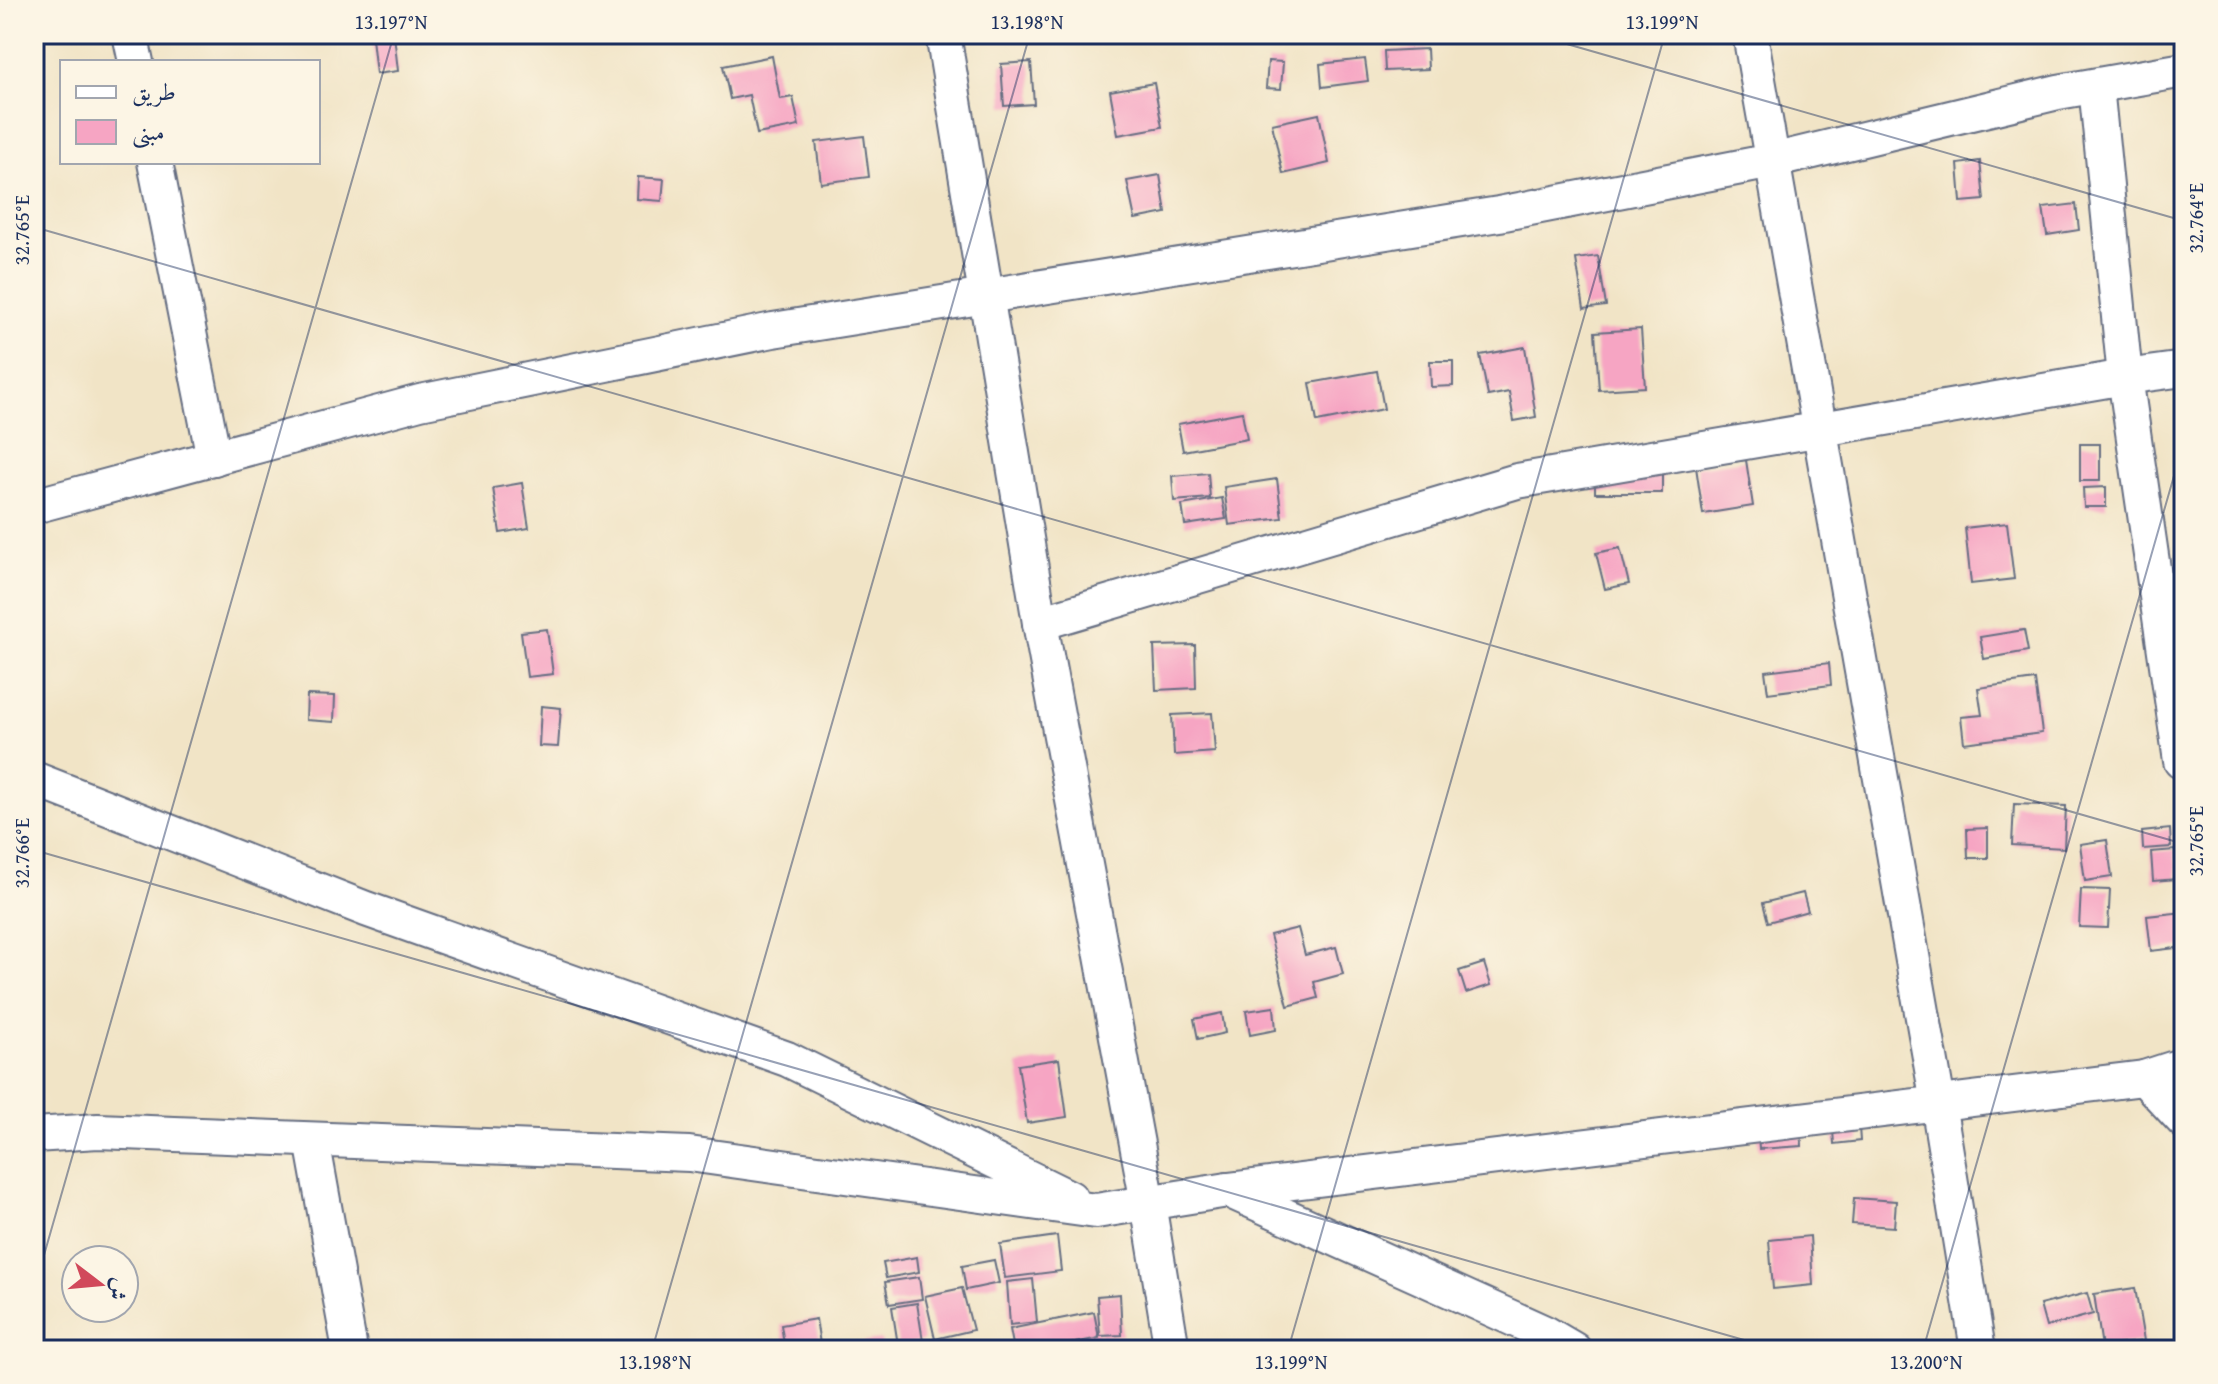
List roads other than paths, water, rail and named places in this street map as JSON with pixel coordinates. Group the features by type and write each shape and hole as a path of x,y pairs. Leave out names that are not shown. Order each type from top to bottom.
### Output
{"street":[{"path":"130,34 136,60"},
{"path":"943,34 1040,623 1148,1203 1172,1350"},
{"path":"1750,34 1938,1103 1978,1350"},
{"path":"34,506 420,402 773,330 1499,214 1772,161 2058,92 2184,70"},
{"path":"2096,86 2125,377 2183,760"},
{"path":"155,164 214,458"},
{"path":"1040,623 1517,481 2184,369"},
{"path":"34,779 366,909 787,1059 1096,1211"},
{"path":"34,1135 98,1131 689,1154 1096,1211 1228,1190 2144,1078 2184,1065"},
{"path":"2144,1078 2184,1121"},
{"path":"312,1140 350,1350"},
{"path":"1228,1190 1545,1333 1574,1350"}]}
